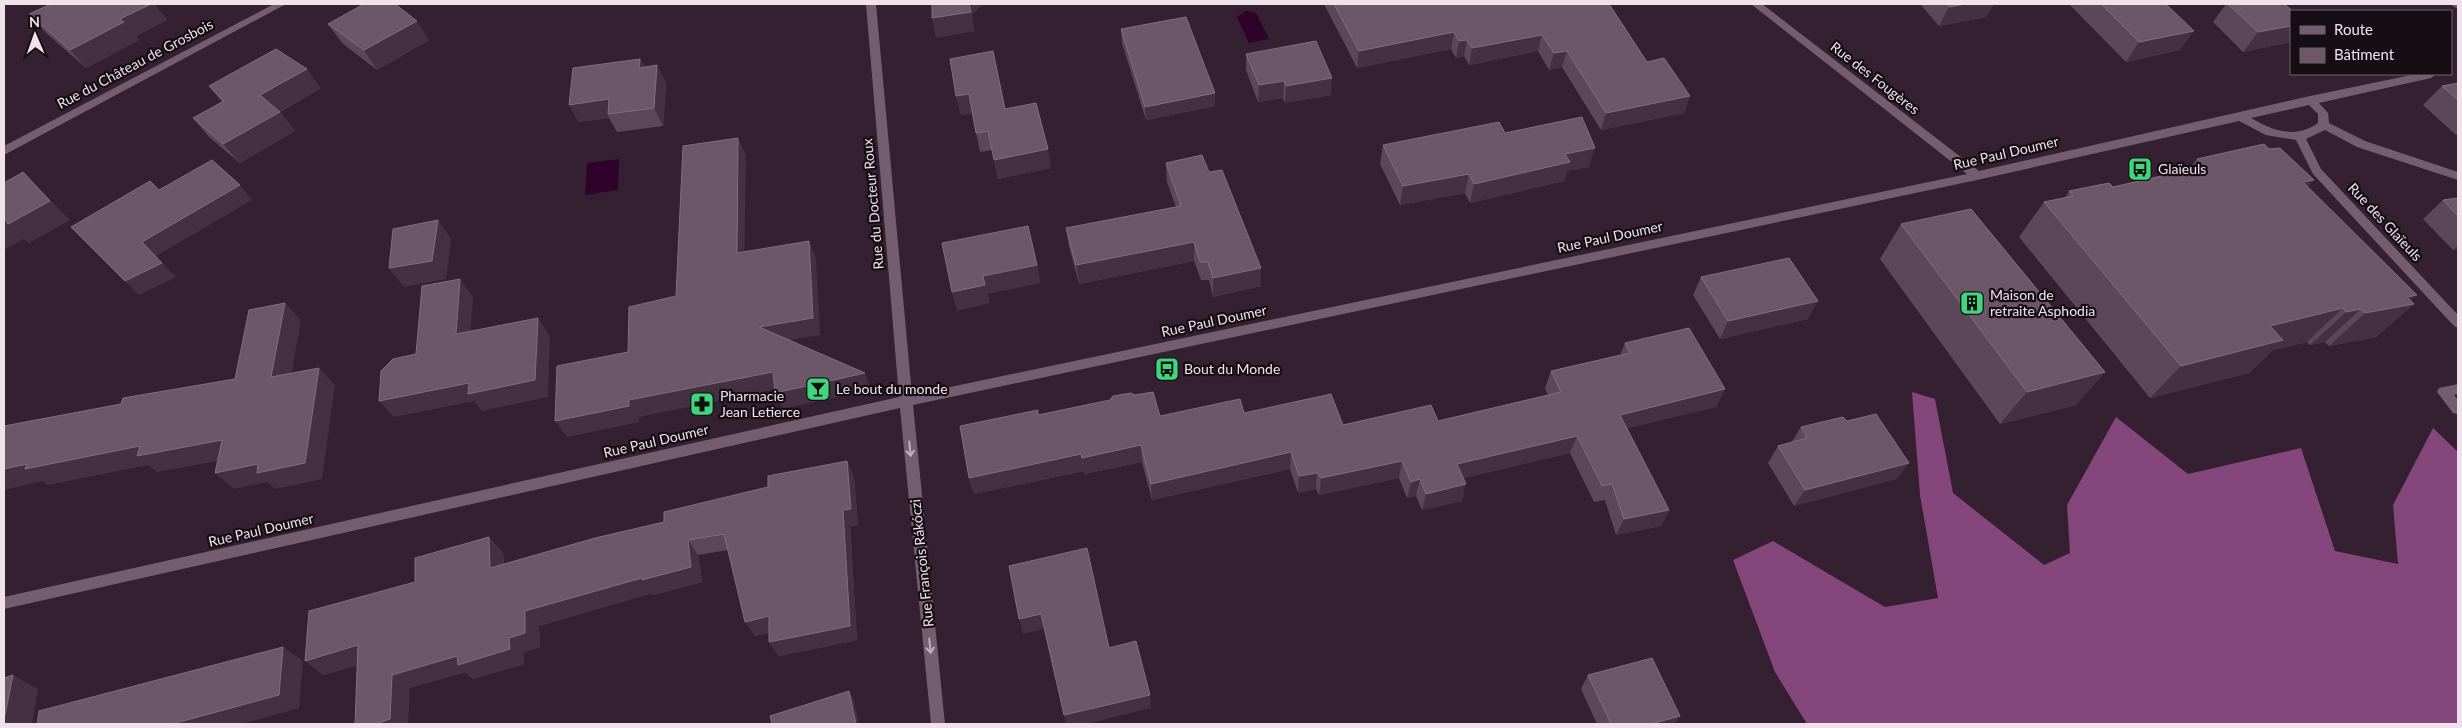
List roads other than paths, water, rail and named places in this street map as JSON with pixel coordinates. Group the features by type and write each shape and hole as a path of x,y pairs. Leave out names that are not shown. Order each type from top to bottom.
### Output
{"street":[{"name":"Rue du Château de Grosbois","path":"4,151 281,4"},
{"name":"Rue du Docteur Roux","path":"871,4 906,401"},
{"name":"Rue des Fougères","path":"1756,4 1977,176"},
{"name":"Rue Paul Doumer","path":"4,603 906,401 1977,176 2426,75"},
{"path":"2310,100 2323,113 2324,125"},
{"path":"2239,116 2259,130 2282,136 2299,136 2315,133 2324,125"},
{"path":"2324,125 2361,144 2458,176"},
{"name":"Rue des Glaïeuls","path":"2299,136 2317,171 2458,323"},
{"path":"2458,389 2443,392 2458,409"},
{"name":"Rue François Rákóczi","path":"906,401 938,724"}],"place":[{"name":"Glaïeuls","path":"2140,169"},
{"name":"Maison de retraite Asphodia","path":"1972,303"},
{"name":"Bout du Monde","path":"1167,369"},
{"name":"Le bout du monde","path":"818,389"},
{"name":"Pharmacie Jean Letierce","path":"702,404"}]}
